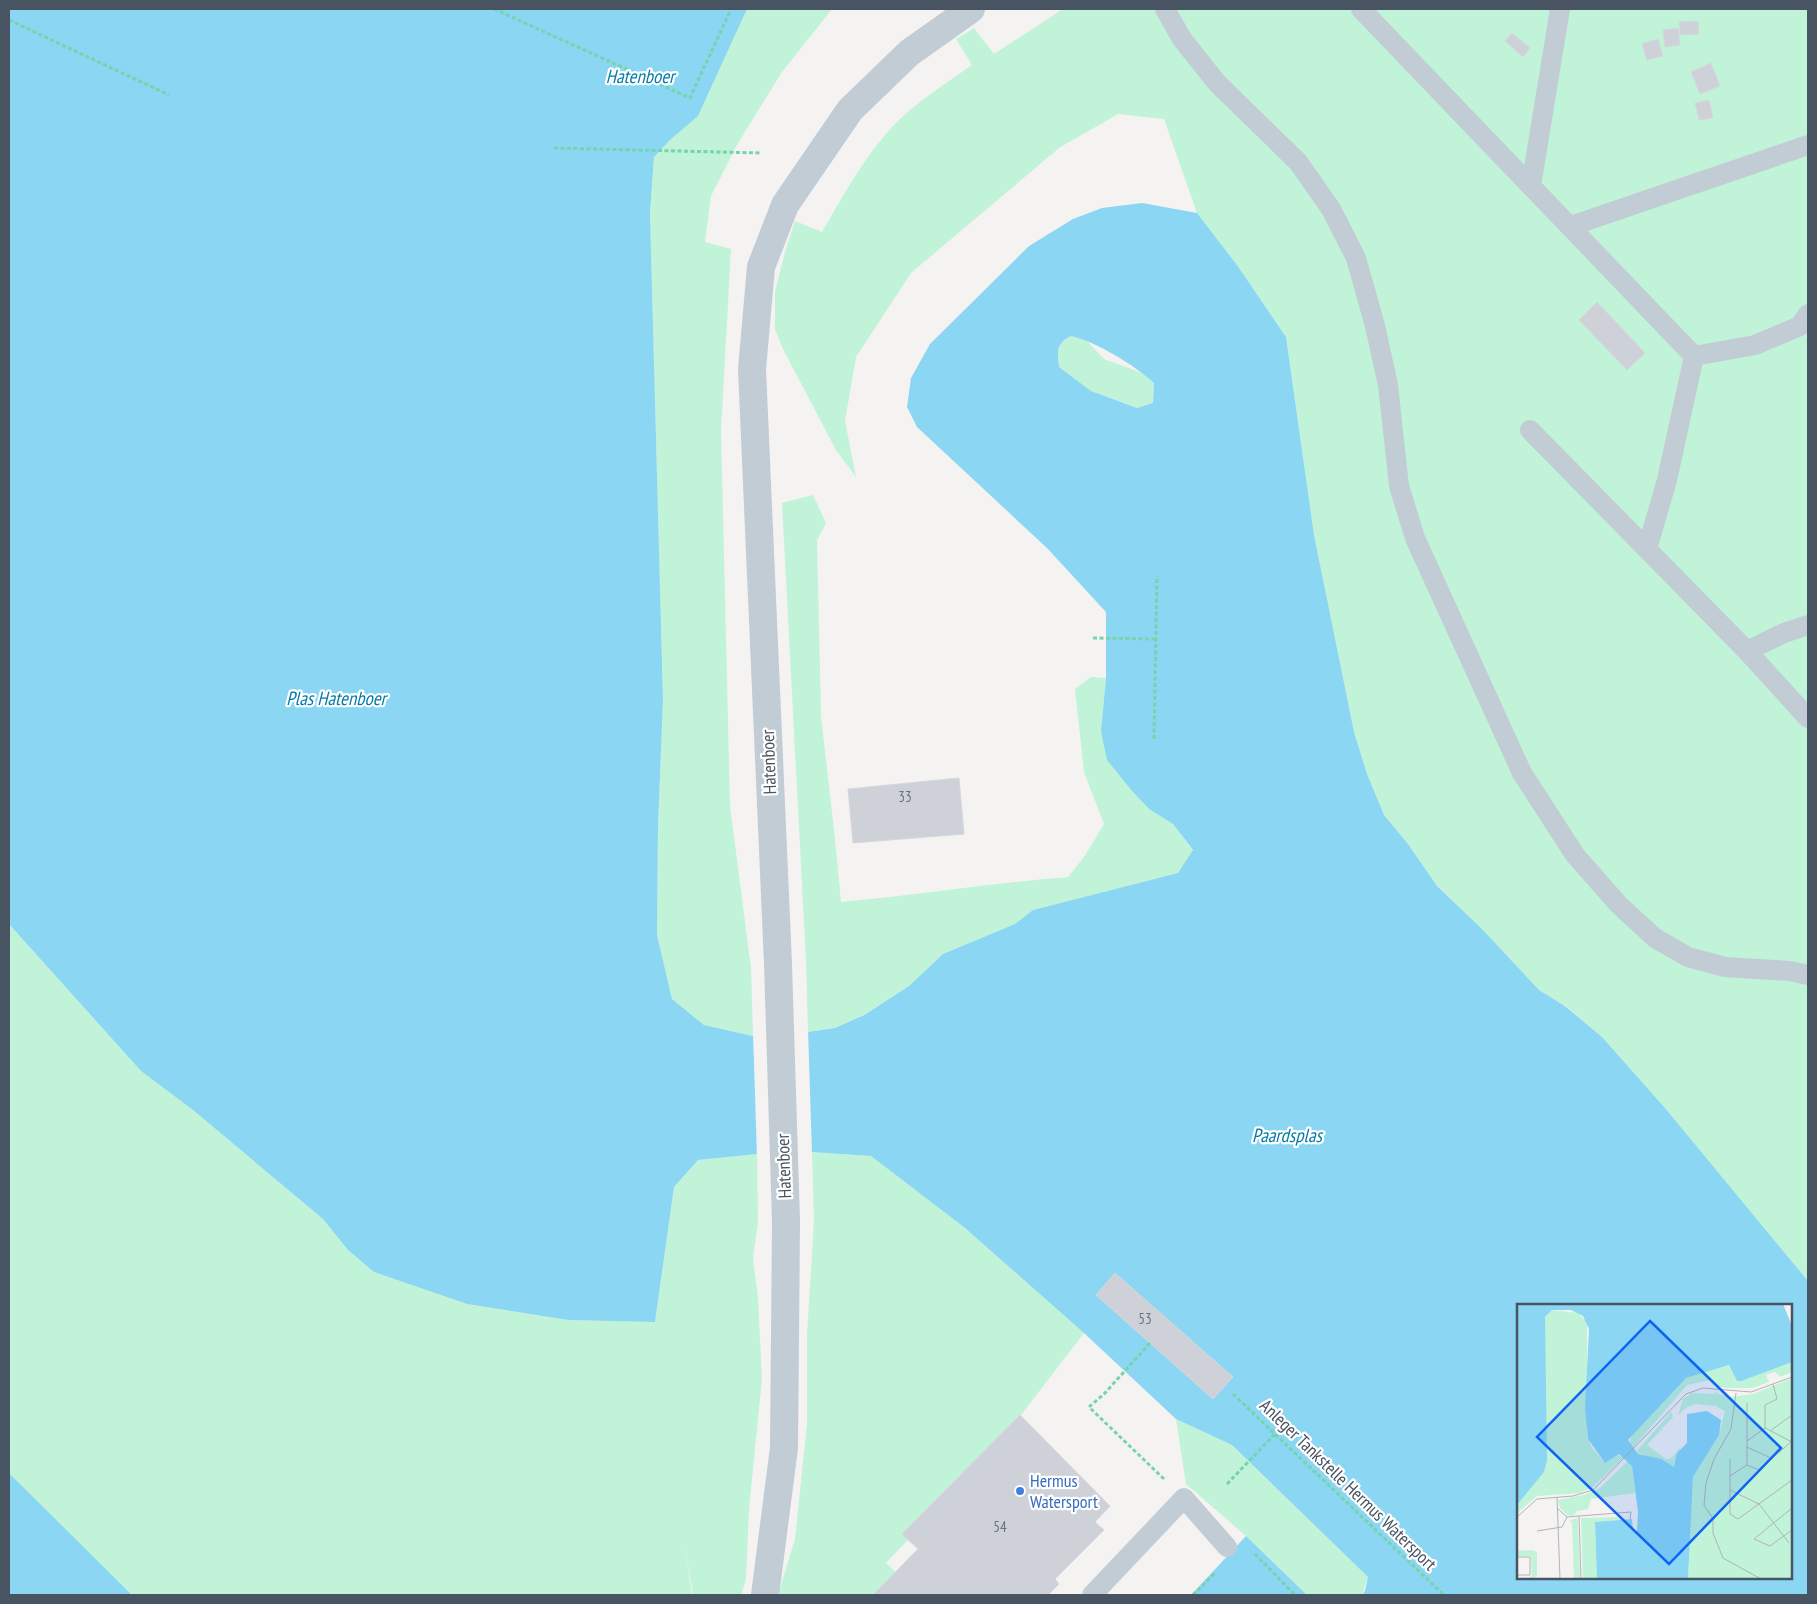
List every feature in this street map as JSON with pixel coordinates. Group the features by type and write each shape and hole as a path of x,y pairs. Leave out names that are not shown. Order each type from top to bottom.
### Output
{"street":[{"name":"Hatenboer","path":"765,1595 784,1448 786,1222 778,964 752,369 761,267 785,205 850,110 908,53 971,9"}],"lane":[{"path":"1165,9 1182,39 1217,83 1298,162 1331,209 1356,258 1375,326 1388,385 1399,486 1415,538 1522,773 1575,855 1619,905 1655,938 1688,957 1725,968 1790,971 1808,975"},
{"path":"1360,9 1571,226 1694,356"},
{"path":"1531,186 1560,9"},
{"path":"1571,226 1808,145"},
{"path":"1694,356 1755,345 1800,326 1808,314"},
{"path":"1647,549 1667,480 1694,356"},
{"path":"1530,430 1747,651 1808,718"},
{"path":"1747,651 1784,633 1808,625"},
{"path":"1092,1595 1184,1498 1227,1547"}],"path":[{"path":"494,9 690,98 731,9"},
{"path":"9,20 169,95"},
{"path":"554,148 761,153"},
{"path":"1154,739 1157,576"},
{"path":"1093,638 1156,639"},
{"path":"1150,1343 1104,1394 1089,1407 1184,1498"},
{"name":"Anleger Tankstelle Hermus Watersport","path":"1233,1394 1444,1595"},
{"path":"1227,1484 1275,1434"},
{"path":"1251,1549 1295,1595"},
{"path":"1193,1595 1218,1570"}],"green space":[{"path":"747,9 832,9 782,72 738,143 711,196 705,242 731,249 721,430 730,806 751,968 753,1036 704,1025 672,999 657,935 658,826 663,700 650,213 654,157 670,140 698,116"},
{"path":"1063,9 1808,9 1808,1281 1665,1108 1602,1037 1566,1006 1539,990 1482,929 1437,886 1408,844 1384,815 1367,774 1354,732 1314,535 1286,337 1237,265 1197,213 1164,119 1118,114 1059,148 911,273 856,357 845,421 856,477 836,450 783,349 775,329 775,292 795,221 822,232 863,164 882,138 921,101 972,65 956,39 974,28 994,54"},
{"path":"1071,336 1085,339 1104,359 1145,374 1154,383 1153,403 1137,408 1091,391 1059,367 1060,345"},
{"path":"813,495 826,523 817,540 821,716 841,902 1068,877 1084,857 1104,824 1084,772 1075,689 1091,677 1106,678 1101,731 1133,792 1149,809 1173,824 1193,851 1178,873 1033,910 1015,924 943,954 909,986 863,1015 835,1028 808,1032 806,960 782,503"},
{"path":"9,924 141,1071 193,1110 323,1219 348,1250 374,1272 467,1304 568,1320 655,1322 674,1187 698,1160 757,1154 758,1222 753,1258 758,1299 762,1379 749,1509 746,1579 741,1595 693,1595 685,1546 692,1595 132,1595 9,1473"},
{"path":"812,1152 871,1156 965,1228 1084,1333 998,1445 886,1563 904,1580 890,1595 778,1595 795,1539 807,1424 807,1335 814,1221"},
{"path":"1176,1419 1232,1445 1368,1577 1362,1595 1307,1595 1246,1536 1186,1484"}],"water":[{"path":"9,9 747,9 698,116 670,140 654,157 650,213 663,700 658,826 657,935 672,999 704,1025 753,1036 835,1028 864,1015 909,986 943,954 1015,924 1033,910 1178,873 1193,850 1173,824 1149,809 1107,760 1101,731 1106,678 1106,612 1047,548 917,427 907,407 911,378 930,344 1029,246 1073,219 1102,208 1142,203 1197,213 1237,265 1286,337 1314,535 1354,732 1367,774 1384,815 1408,844 1437,886 1482,929 1539,990 1565,1006 1602,1037 1665,1108 1808,1281 1808,1595 1362,1595 1365,1591 1368,1577 1232,1445 1176,1419 1084,1333 965,1228 871,1156 812,1152 757,1154 698,1160 674,1187 655,1322 568,1320 467,1304 374,1272 348,1250 323,1219 193,1110 141,1071 9,924","holes":["1071,336 1081,339 1126,362 1154,383 1153,403 1137,408 1091,391 1059,367 1060,345"]},
{"path":"9,1473 132,1595 9,1595"},
{"path":"1246,1536 1307,1595 1191,1595"}],"pier":[{"path":"808,1029 812,1154 757,1157 753,1033"}],"building":[{"path":"1698,21 1699,34 1680,35 1679,22"},
{"path":"1678,28 1680,45 1665,47 1663,30"},
{"path":"1512,33 1530,48 1523,57 1505,41"},
{"path":"1658,39 1663,56 1647,60 1642,44"},
{"path":"1711,63 1720,86 1700,94 1691,72"},
{"path":"1709,100 1713,118 1699,120 1695,103"},
{"path":"1597,302 1645,353 1627,370 1579,320"},
{"path":"959,778 964,834 853,843 848,789"},
{"path":"1115,1273 1233,1377 1213,1399 1096,1295"},
{"name":"Hermus Watersport","path":"1020,1415 1110,1506 1095,1522 1104,1530 1055,1579 1059,1584 1048,1595 873,1595 918,1549 902,1534"}],"place":[{"name":"Hermus Watersport","path":"1020,1491"}],"water label":[{"name":"Plas Hatenboer","path":"336,698"},
{"name":"Paardsplas","path":"1287,1135"}]}
